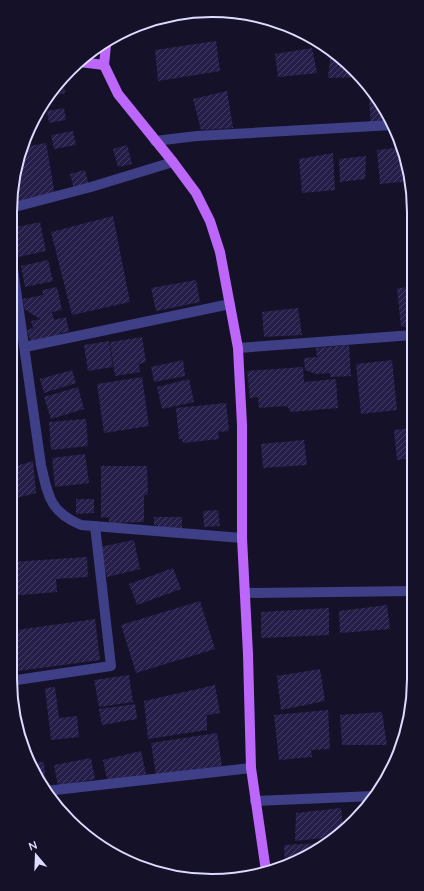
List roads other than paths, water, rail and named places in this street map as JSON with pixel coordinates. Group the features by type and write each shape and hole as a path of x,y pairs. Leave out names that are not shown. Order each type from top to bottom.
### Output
{"main road":[{"path":"106,49 104,65 118,94 196,193 210,221 220,252 238,348 242,425 242,538 251,768 265,866"},
{"path":"86,63 104,65"}],"street":[{"path":"155,141 264,131 387,126"},
{"path":"17,206 91,187 173,162"},
{"path":"17,294 41,465 53,506 65,518 81,525 242,538"},
{"path":"25,347 230,304"},
{"path":"238,348 407,335"},
{"path":"17,680 111,666 95,526"},
{"path":"245,593 407,591"},
{"path":"52,790 251,768"},
{"path":"255,801 368,796"}]}
